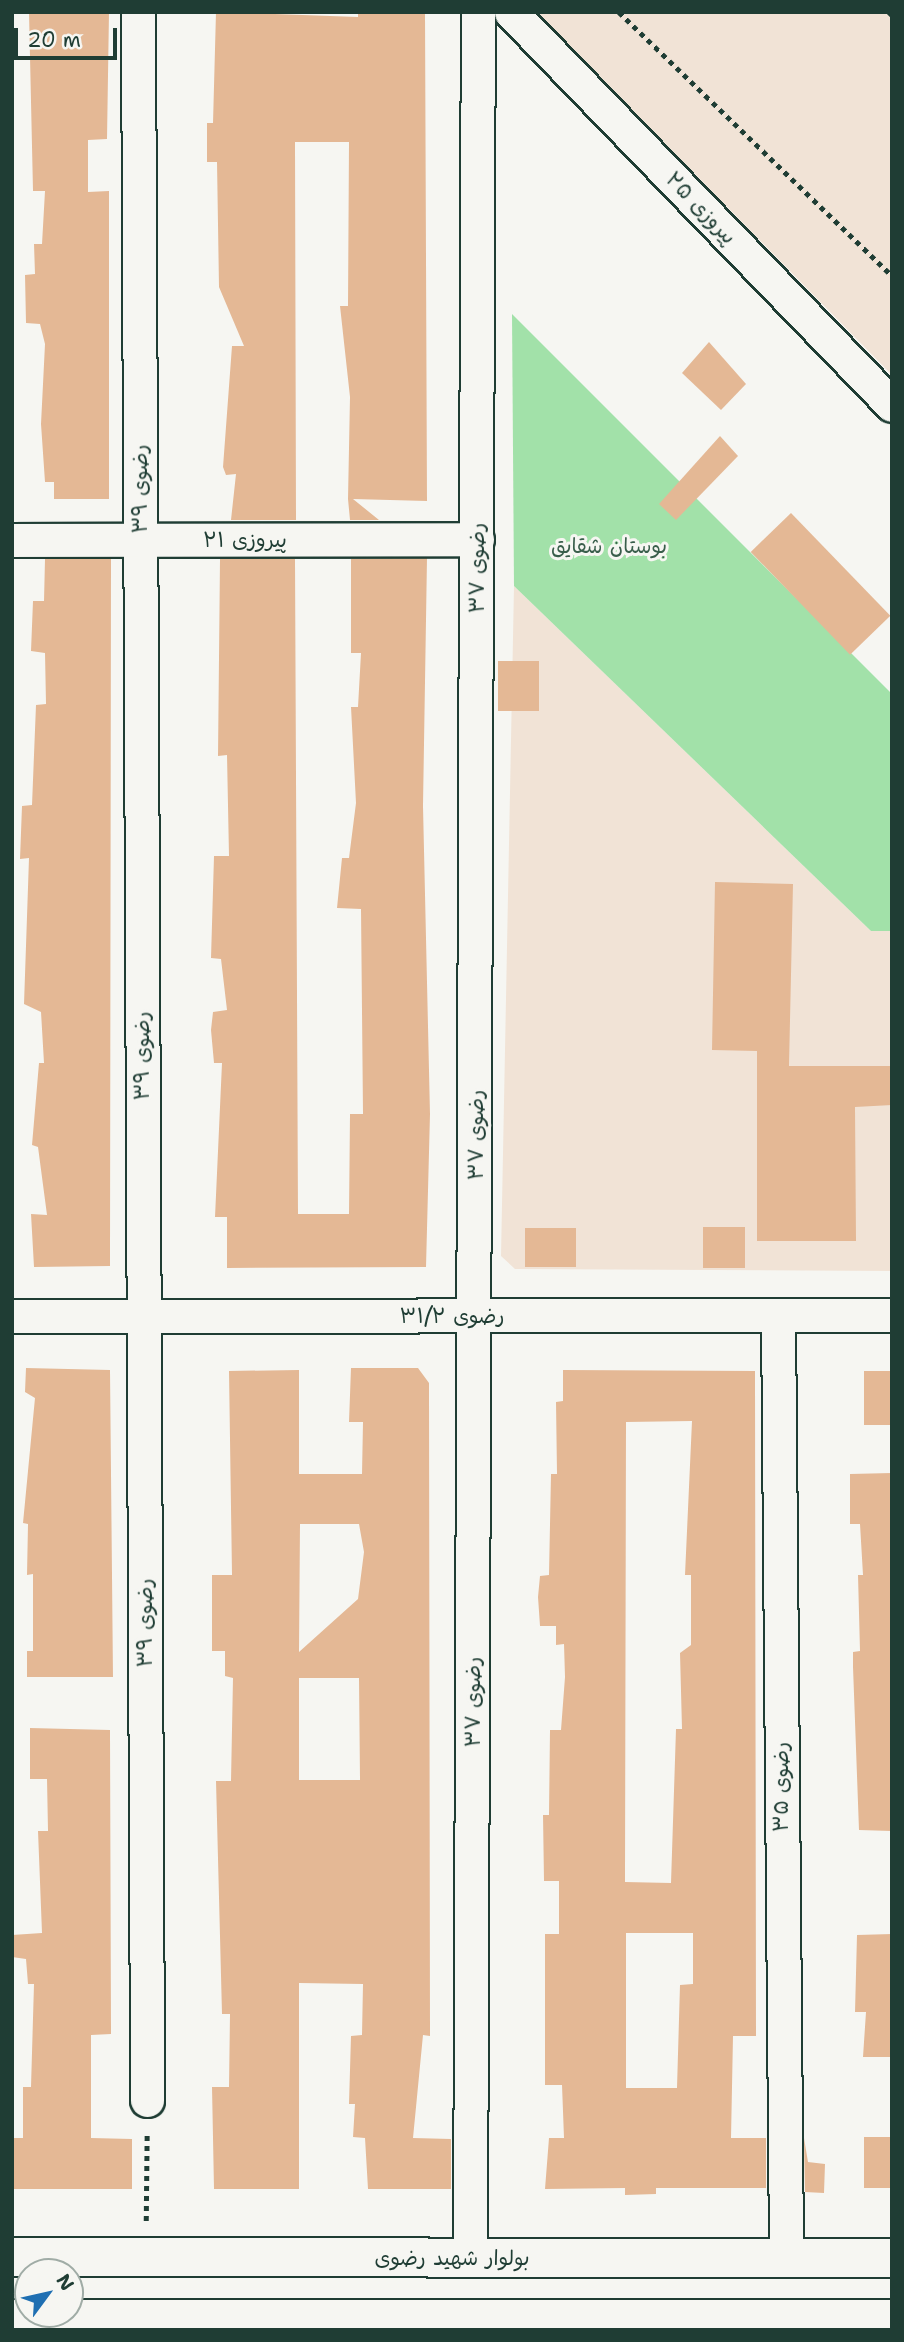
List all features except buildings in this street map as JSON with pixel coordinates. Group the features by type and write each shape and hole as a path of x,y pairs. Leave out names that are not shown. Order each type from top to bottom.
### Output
{"street":[{"name":"رضوی ۳۹","path":"138,12 147,2100"},
{"name":"رضوی ۳۷","path":"470,2258 478,12"},
{"name":"پیروزی ۲۵","path":"511,12 892,405"},
{"name":"پیروزی ۲۱","path":"12,540 477,539"},
{"name":"رضوی ۳۵","path":"778,1315 786,2258"},
{"name":"رضوی ۳۱/۲","path":"12,1316 892,1315"},
{"name":"بولوار شهید رضوی","path":"12,2257 892,2258"},
{"path":"12,2319 892,2319"}],"path":[{"path":"619,12 892,276"},
{"path":"145,2257 147,2100"}],"shaded area":[{"path":"536,12 892,12 892,375"},
{"path":"514,586 871,931 892,931 892,1271 515,1269 501,1256"}],"green space":[{"name":"بوستان شقایق","path":"512,314 892,694 892,931 871,931 514,586"}]}
